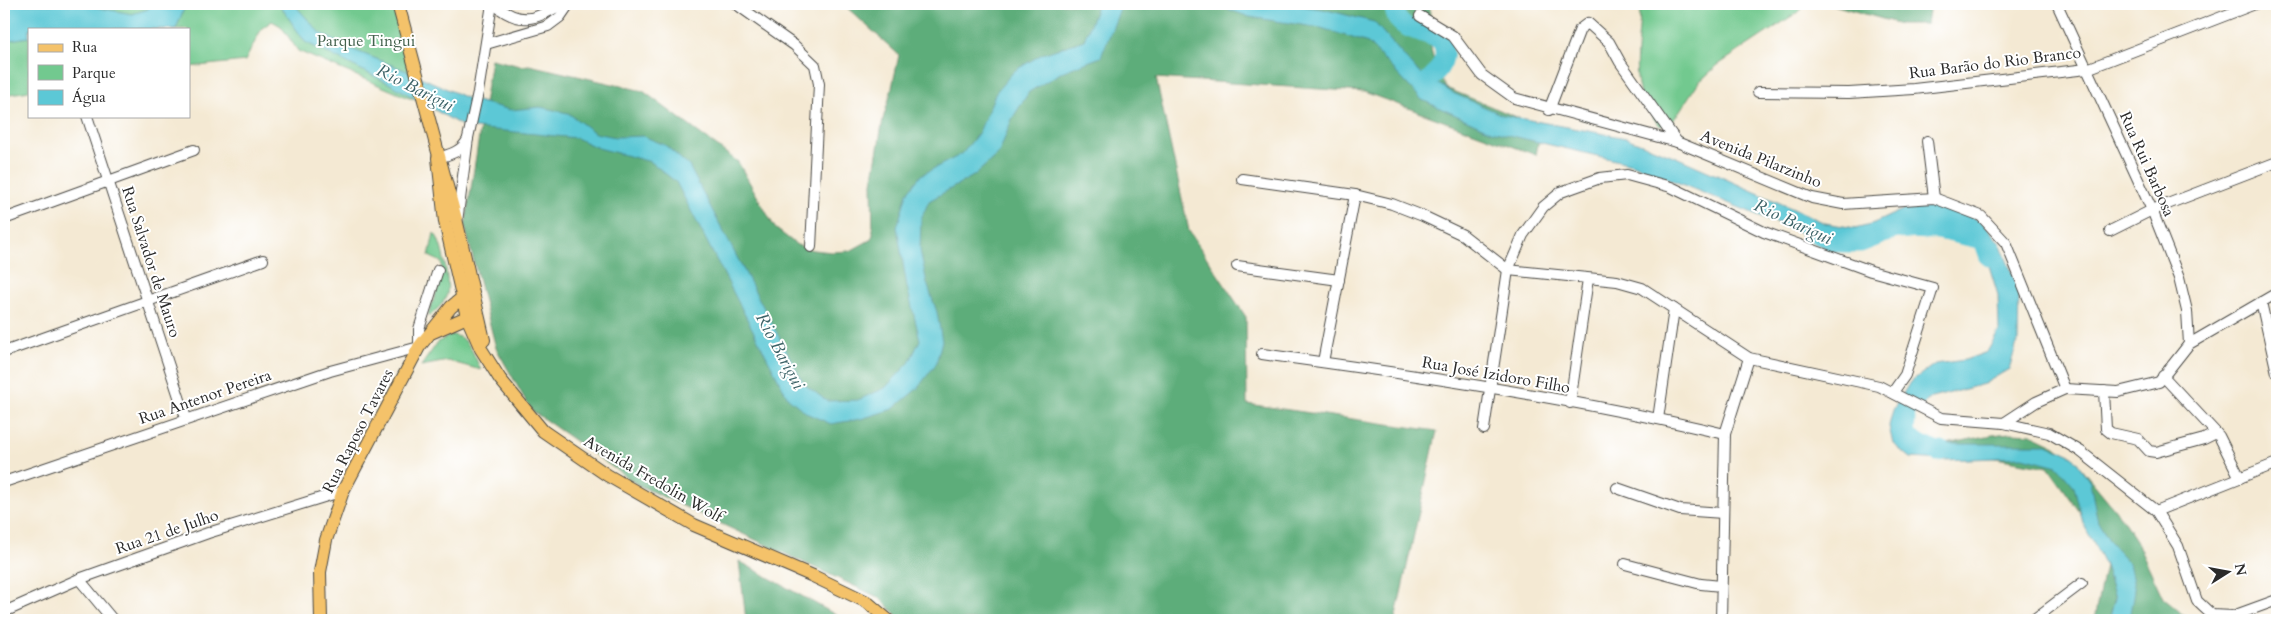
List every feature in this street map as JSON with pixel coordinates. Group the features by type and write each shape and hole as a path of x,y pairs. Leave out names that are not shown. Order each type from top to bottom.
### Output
{"main road":[{"name":"Avenida Fredolin Wolf","path":"398,4 457,223 467,295 467,317 481,349 500,379 543,431 606,475 694,525 813,576 867,602 888,620"},
{"name":"Avenida Fredolin Wolf","path":"405,4 415,68"},
{"name":"Avenida Fredolin Wolf","path":"438,158 445,222 467,295 475,307 483,337 500,379"},
{"name":"Rua Raposo Tavares","path":"321,620 320,572 326,540 343,491 419,347 451,307 467,295"},
{"name":"Rua Raposo Tavares","path":"430,334 467,317 475,307"}],"street":[{"path":"457,223 469,137 493,4 512,16 525,19 536,18 562,4"},
{"path":"486,44 548,26 560,17 568,4"},
{"path":"736,4 794,45 815,65 819,84 811,247"},
{"name":"Rua Rui Barbosa","path":"2057,4 2152,210 2179,278 2187,311 2189,344"},
{"name":"Rua Barão do Rio Branco","path":"1758,92 1849,93 1914,89 2087,69 2255,4"},
{"path":"511,36 512,16"},
{"name":"Avenida Pilarzinho","path":"1420,16 1453,36 1482,75 1514,98 1550,110 1677,142 1812,198 1843,204 1934,198 1981,216 2006,243 2065,389"},
{"path":"1550,110 1580,29 1588,23 1609,42 1620,62 1677,142"},
{"name":"Rua Salvador de Mauro","path":"88,118 186,418"},
{"path":"438,158 464,147 469,137"},
{"path":"1926,142 1934,198"},
{"path":"4,219 194,150"},
{"path":"2110,231 2152,210 2277,162"},
{"path":"1484,429 1508,270 1523,235 1542,207 1561,192 1600,178 1627,175 1672,187 1764,232 1871,271 1933,288 1905,375 1896,394"},
{"path":"1242,179 1355,196 1392,204 1423,216 1462,235 1508,270 1617,281 1642,288 1749,358 1879,386 1941,418 2004,422 2049,433 2080,451 2156,511 2178,546 2197,601 2212,615 2233,616 2277,600"},
{"path":"1323,362 1355,196"},
{"path":"4,352 148,299 263,260"},
{"path":"1237,266 1339,280"},
{"name":"Rua Raposo Tavares","path":"419,347 420,329 438,270"},
{"path":"1570,403 1588,279"},
{"path":"2004,422 2036,402 2065,389 2118,392 2159,382 2189,344 2277,293"},
{"path":"2261,302 2277,373"},
{"path":"1658,419 1674,309"},
{"name":"Rua Antenor Pereira","path":"4,482 186,418 330,371 419,347"},
{"name":"Rua José Izidoro Filho","path":"1262,354 1490,388 1658,419 1725,434"},
{"path":"1721,620 1725,434 1749,358"},
{"path":"2164,376 2216,433 2240,478"},
{"path":"2104,391 2106,429 2111,433 2138,439 2149,451 2156,452 2204,440 2216,433"},
{"path":"2156,511 2277,464"},
{"path":"1617,488 1680,510 1723,513"},
{"name":"Rua 21 de Julho","path":"4,612 79,579 208,533 343,491"},
{"path":"1625,564 1701,584 1722,586"},
{"path":"79,579 113,620"},
{"path":"2034,620 2082,583"}],"green space":[{"name":"Parque Tingui","path":"4,4 395,4 417,99 409,98 298,51 281,26 272,21 262,28 245,61 190,67 190,28 28,28 28,91 4,95"},
{"path":"843,4 1430,4 1429,35 1432,54 1437,72 1446,88 1541,127 1536,155 1364,92 1156,78 1189,231 1246,317 1247,404 1437,431 1395,620 901,620 880,598 638,485 531,410 496,348 465,227 491,59 521,66 529,65 643,91 738,162 775,228 797,245 813,250 850,251 870,240 873,235 872,183 883,119 899,55"},
{"path":"1640,4 1805,4 1801,10 1718,65 1698,83 1673,121 1660,126 1646,107 1638,83 1636,70"},
{"path":"1830,4 1930,4 1927,24 1900,24"},
{"path":"434,233 442,252 448,289 442,304 428,316 440,281 442,268 441,262 429,256"},
{"path":"450,335 462,338 466,342 481,370 448,361 421,366 438,342"},
{"path":"2012,433 2031,434 2056,446 2080,467 2118,513 2136,540 2163,598 2190,620 2130,620 2131,612 2087,522 2048,467 1978,455 1919,458 1899,449 1895,438 1936,445"},
{"path":"739,561 845,620 746,620"},
{"path":"2105,565 2115,598 2109,620 2094,620"}],"water":[{"path":"4,4 79,4 132,14 148,9 149,4 186,4 176,28 28,28 28,37 4,41"},
{"path":"279,4 294,4 319,32 344,46 412,73 469,99 511,110 540,107 568,113 595,133 616,137 643,136 665,145 689,166 804,384 827,401 858,400 885,388 909,363 920,340 907,287 897,227 907,193 921,175 962,154 979,132 996,92 1014,71 1042,54 1084,40 1098,4 1122,4 1101,57 1064,71 1029,92 1012,119 999,153 975,175 929,201 921,219 920,250 927,283 937,312 942,341 936,364 917,389 893,409 861,419 831,424 808,414 788,398 676,182 651,162 598,148 576,138 464,127 392,85 305,42"},
{"path":"1214,4 1287,4 1323,9 1374,22 1416,70 1453,93 1503,115 1626,138 1676,157 1825,223 1855,228 1874,223 1902,210 1932,205 1962,211 1983,223 2000,243 2019,291 2018,340 2009,369 1984,384 1928,399 1908,423 1911,444 2047,444 2073,456 2090,482 2098,522 2111,543 2129,563 2135,590 2130,620 2109,620 2115,598 2105,565 2083,523 2074,486 2057,466 2023,457 1943,460 1911,458 1893,444 1889,426 1893,410 1910,382 1935,364 1965,360 1987,352 1999,331 1998,295 1987,259 1975,238 1943,227 1899,224 1853,243 1819,240 1632,164 1491,131 1422,100 1368,43 1321,28 1249,17"}],"waterway":[{"path":"1394,4 1396,15 1401,23 1408,28 1434,37 1441,42 1444,50 1443,61 1440,68 1426,83"},
{"name":"Rio Barigui","path":"1808,229 1833,243 1861,243 1896,229 1938,230 1983,240 1989,257"},
{"name":"Rio Barigui","path":"1906,418 1905,437 1937,452 1942,451"}]}
